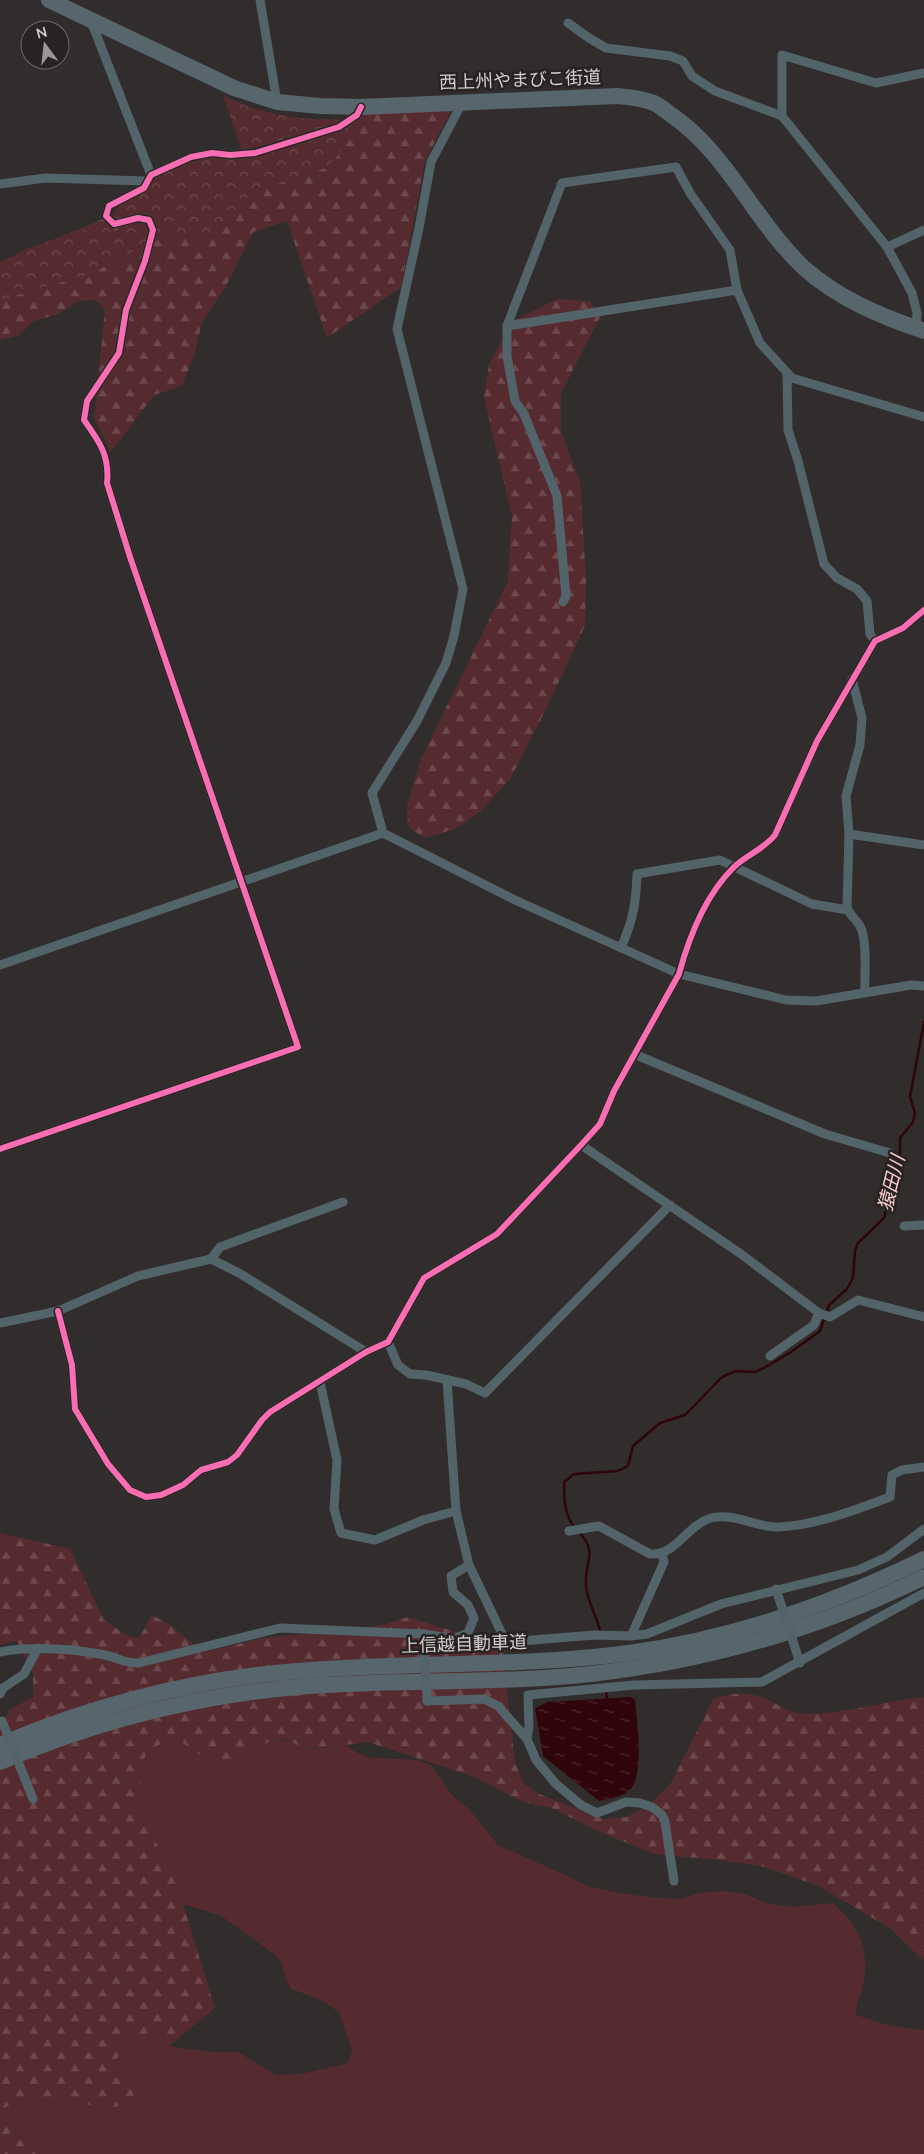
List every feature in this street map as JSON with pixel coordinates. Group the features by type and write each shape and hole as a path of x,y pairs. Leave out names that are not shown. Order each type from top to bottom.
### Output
{"highway":[{"name":"西上州やまびこ街道","path":"49,0 234,88 277,102 361,107 617,96 655,104 681,121 700,138 783,246 805,268 844,298 920,330"},
{"name":"上信越自動車道","path":"0,1745 64,1720 146,1695 229,1679 353,1667 550,1661 623,1654 670,1646 742,1629 820,1604 861,1588 924,1559"},
{"name":"上信越自動車道","path":"0,1762 33,1748 109,1722 191,1701 231,1695 319,1685 548,1678 631,1669 669,1662 710,1653 785,1632 867,1602 924,1576"}],"street":[{"path":"260,0 277,102"},
{"path":"0,1149 298,1047 130,557 107,483 108,472 102,446 84,420 87,401 119,353 126,310 145,261 153,230 149,220 138,218 114,224 106,216 106,209 109,206 144,188 148,178 90,20"},
{"path":"568,23 588,38 606,48 670,56 683,61 692,76 715,91 782,116 887,247 912,293 920,330"},
{"path":"782,116 782,55 876,83 924,73"},
{"path":"384,833 372,793 417,721 446,663 454,636 463,589 397,329 431,162 462,103"},
{"path":"0,184 45,178 148,178 190,157 212,153 230,155 255,152 339,127 357,116 361,107"},
{"path":"563,602 566,596 556,496 524,414 515,400 507,356 507,326 562,183 676,167 690,193 730,250 738,290 760,343 792,378 924,417"},
{"path":"887,247 924,230"},
{"path":"507,326 738,290"},
{"path":"787,372 788,430 798,461 824,564 837,578 857,589 867,601 870,634 875,641"},
{"path":"58,1311 72,1365 75,1409 108,1464 130,1490 146,1497 162,1495 183,1485 201,1470 228,1462 237,1455 270,1412 366,1352 388,1342 424,1278 497,1234 600,1124 614,1091 679,974 711,896 734,867 767,846 775,835 817,741 875,641 903,628 924,610"},
{"path":"852,679 862,718 860,744 846,796 849,834 848,910 860,926 864,940 865,993"},
{"path":"0,965 384,833 515,900 679,974 786,1000 816,1001 911,986 924,986"},
{"path":"849,834 924,845"},
{"path":"621,948 632,923 636,899 637,874 720,860 812,904 848,910"},
{"path":"634,1054 825,1134 890,1153"},
{"path":"581,1145 741,1254 819,1313 830,1317 858,1300 924,1317"},
{"path":"211,1259 220,1247 343,1202"},
{"path":"388,1342 398,1365 410,1374 466,1384 485,1393 670,1205"},
{"path":"904,1226 924,1225"},
{"path":"0,1323 58,1311 138,1276 211,1259 239,1273 366,1352"},
{"path":"770,1356 814,1325 819,1313"},
{"path":"447,1380 456,1511 469,1565 504,1638 520,1642 595,1634 631,1636 647,1634 721,1604 858,1570 887,1557 924,1529"},
{"path":"320,1382 337,1460 334,1509 340,1533 375,1540 423,1520 456,1511"},
{"path":"569,1531 600,1526 650,1554 662,1553 667,1551 701,1522 713,1518 778,1528 830,1519 890,1497 892,1475 902,1470 924,1467"},
{"path":"631,1636 664,1562 662,1553"},
{"path":"0,1652 38,1648 106,1656 124,1663 139,1663 280,1628 424,1634 454,1639 468,1633 474,1618 468,1605 454,1592 451,1576 469,1565"},
{"path":"776,1589 800,1663"},
{"path":"527,1739 529,1727 528,1695 634,1685 762,1682 800,1663 924,1593"},
{"path":"424,1634 427,1702 484,1699 498,1706 527,1739 536,1760 556,1784 589,1810 597,1813 604,1812 626,1802 640,1803 652,1807 662,1815 674,1881"},
{"path":"0,1694 3,1688 24,1674 38,1648"},
{"path":"1,1718 33,1799"}],"green space":[{"path":"223,95 253,108 283,116 314,119 346,119 338,124 242,151"},
{"path":"453,107 425,161 401,287 327,338 287,221 253,232 225,288 202,322 194,355 182,386 154,395 111,452 94,418 105,310 96,300 78,301 58,314 34,321 19,335 0,340 0,262 122,211 157,179 235,161 367,111"},
{"path":"353,124 341,152 326,168 255,191 239,204 219,232 153,241 152,220 118,220 113,215 119,205 149,189 155,178 190,161 204,157 242,158 339,131"},
{"path":"138,221 145,222 148,227 146,244 93,273 0,300 0,264 26,249 102,223 115,231"},
{"path":"557,299 590,301 600,317 561,393 561,432 580,482 586,579 585,626 510,779 482,810 455,829 425,838 408,827 407,806 421,759 508,581 512,516 484,397 489,365 511,322"},
{"path":"0,1533 70,1549 104,1620 126,1635 139,1638 152,1615 169,1624 203,1652 263,1638 356,1629 383,1625 408,1617 456,1632 486,1636 502,1645 515,1763 524,1784 539,1794 604,1819 626,1817 648,1806 671,1783 713,1699 735,1694 752,1694 792,1712 805,1714 850,1710 924,1697 924,1961 891,1929 819,1886 761,1866 654,1854 593,1829 552,1808 523,1802 472,1776 368,1742 322,1748 302,1747 285,1739 273,1739 246,1756 222,1761 198,1754 179,1740 158,1745 145,1756 137,1806 175,1878 215,2008 169,2046 147,2033 121,2042 114,2076 137,2093 116,2107 28,2100 0,2109 0,1730 9,1710 33,1697 33,1673 17,1641 0,1645"},
{"path":"273,1739 286,1740 298,1746 308,1748 346,1745 359,1754 373,1758 417,1760 431,1765 452,1795 469,1809 498,1845 587,1886 624,1894 659,1898 681,1899 699,1893 723,1891 745,1894 766,1903 793,1907 833,1903 843,1912 857,1931 864,1952 864,1976 856,2015 891,2026 924,2030 924,2154 40,2154 16,2134 0,2115 0,2109 28,2100 116,2107 114,2076 121,2042 147,2033 169,2046 210,2052 238,2052 276,2075 302,2074 348,2063 352,2050 339,2012 322,2001 290,1988 279,1958 222,1916 183,1904 175,1878 137,1806 145,1756 158,1745 179,1740 198,1754 264,1744"},
{"path":"0,2115 16,2134 40,2154 0,2154"}],"water":[{"path":"631,1697 635,1700 639,1748 634,1784 626,1793 599,1801 543,1756 535,1708 548,1702"}],"waterway":[{"name":"猿田川","path":"575,1528 567,1512 564,1482 574,1474 618,1471 628,1466 633,1446 660,1423 685,1415 722,1377 735,1371 755,1372 764,1368 791,1352 820,1331 829,1305 847,1289 853,1278 855,1251 858,1243 884,1218 900,1160 900,1138 913,1122 915,1113 910,1097 924,1022"},
{"path":"579,1532 588,1546 589,1558 586,1586 600,1631"},
{"path":"606,1690 607,1700"}],"cycle path":[{"path":"0,1149 298,1047 130,557 107,483 105,457 99,442 84,420 87,401 119,353 126,310 145,261 153,230 149,220 138,218 114,224 106,216 109,206 144,188 151,175 191,157 212,153 230,155 255,153 339,127 357,115 361,107"},
{"path":"58,1311 72,1365 75,1409 108,1464 130,1490 146,1497 161,1495 183,1485 201,1470 228,1462 237,1455 270,1412 366,1352 388,1342 424,1278 497,1234 600,1124 614,1091 679,974 693,932 714,891 733,868 765,845 775,835 817,741 875,641 903,628 924,610"}]}
